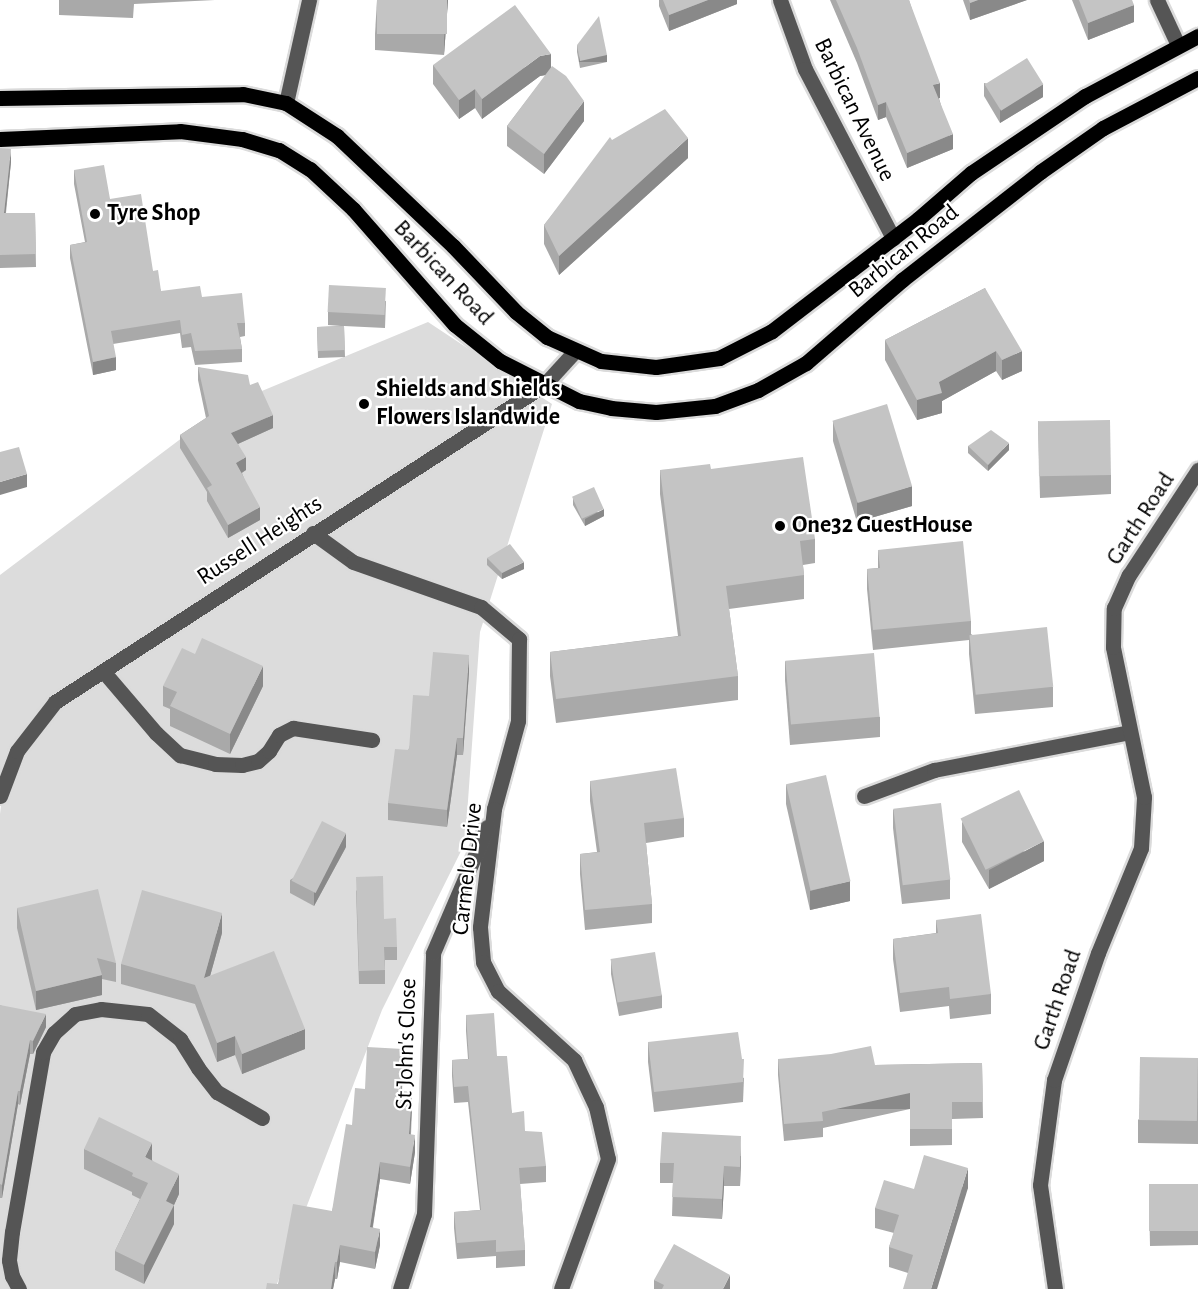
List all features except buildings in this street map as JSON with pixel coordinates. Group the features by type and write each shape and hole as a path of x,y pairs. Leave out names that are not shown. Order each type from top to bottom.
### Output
{"main road":[{"name":"Barbican Road","path":"0,98 243,94 286,103 337,136 354,151 516,312 547,337 601,361 656,367 718,358 772,331 893,238 971,173 1066,109 1178,45 1198,36"},
{"name":"Barbican Road","path":"0,139 180,131 242,139 279,150 309,169 353,209 455,325 500,361 579,401 611,408 656,412 715,406 758,390 806,363 902,280 1040,172 1103,128 1198,78"}],"street":[{"path":"286,103 309,0"},
{"name":"Barbican Avenue","path":"780,0 805,69 893,238"},
{"path":"1157,0 1178,45"},
{"name":"Russell Heights","path":"0,796 17,751 55,702 544,385 575,351"},
{"name":"Garth Road","path":"1055,1289 1040,1185 1054,1080 1098,953 1141,848 1144,797 1113,647 1114,608 1130,575 1198,470"},
{"name":"Carmelo Drive","path":"313,533 353,562 481,607 519,639 518,721 494,809 480,927 483,962 498,991 574,1060 596,1107 608,1159 561,1289"},
{"path":"103,671 156,733 180,755 214,764 242,765 258,761 269,751 279,735 293,728 372,741"},
{"path":"864,796 934,770 1129,732"},
{"name":"St John's Close","path":"400,1289 424,1214 433,953 494,809"},
{"path":"19,1289 12,1276 6,1231 43,1052 54,1033 75,1014 101,1009 148,1014 180,1039 198,1068 217,1092 262,1118"}],"shaded area":[{"path":"428,322 552,404 480,632 465,843 382,1010 275,1289 0,1289 0,814 5,770 0,770 0,575 223,407"}],"place":[{"name":"Tyre Shop","path":"95,214"},
{"name":"Shields and Shields Flowers Islandwide","path":"364,404"},
{"name":"One32 GuestHouse","path":"780,526"}]}
